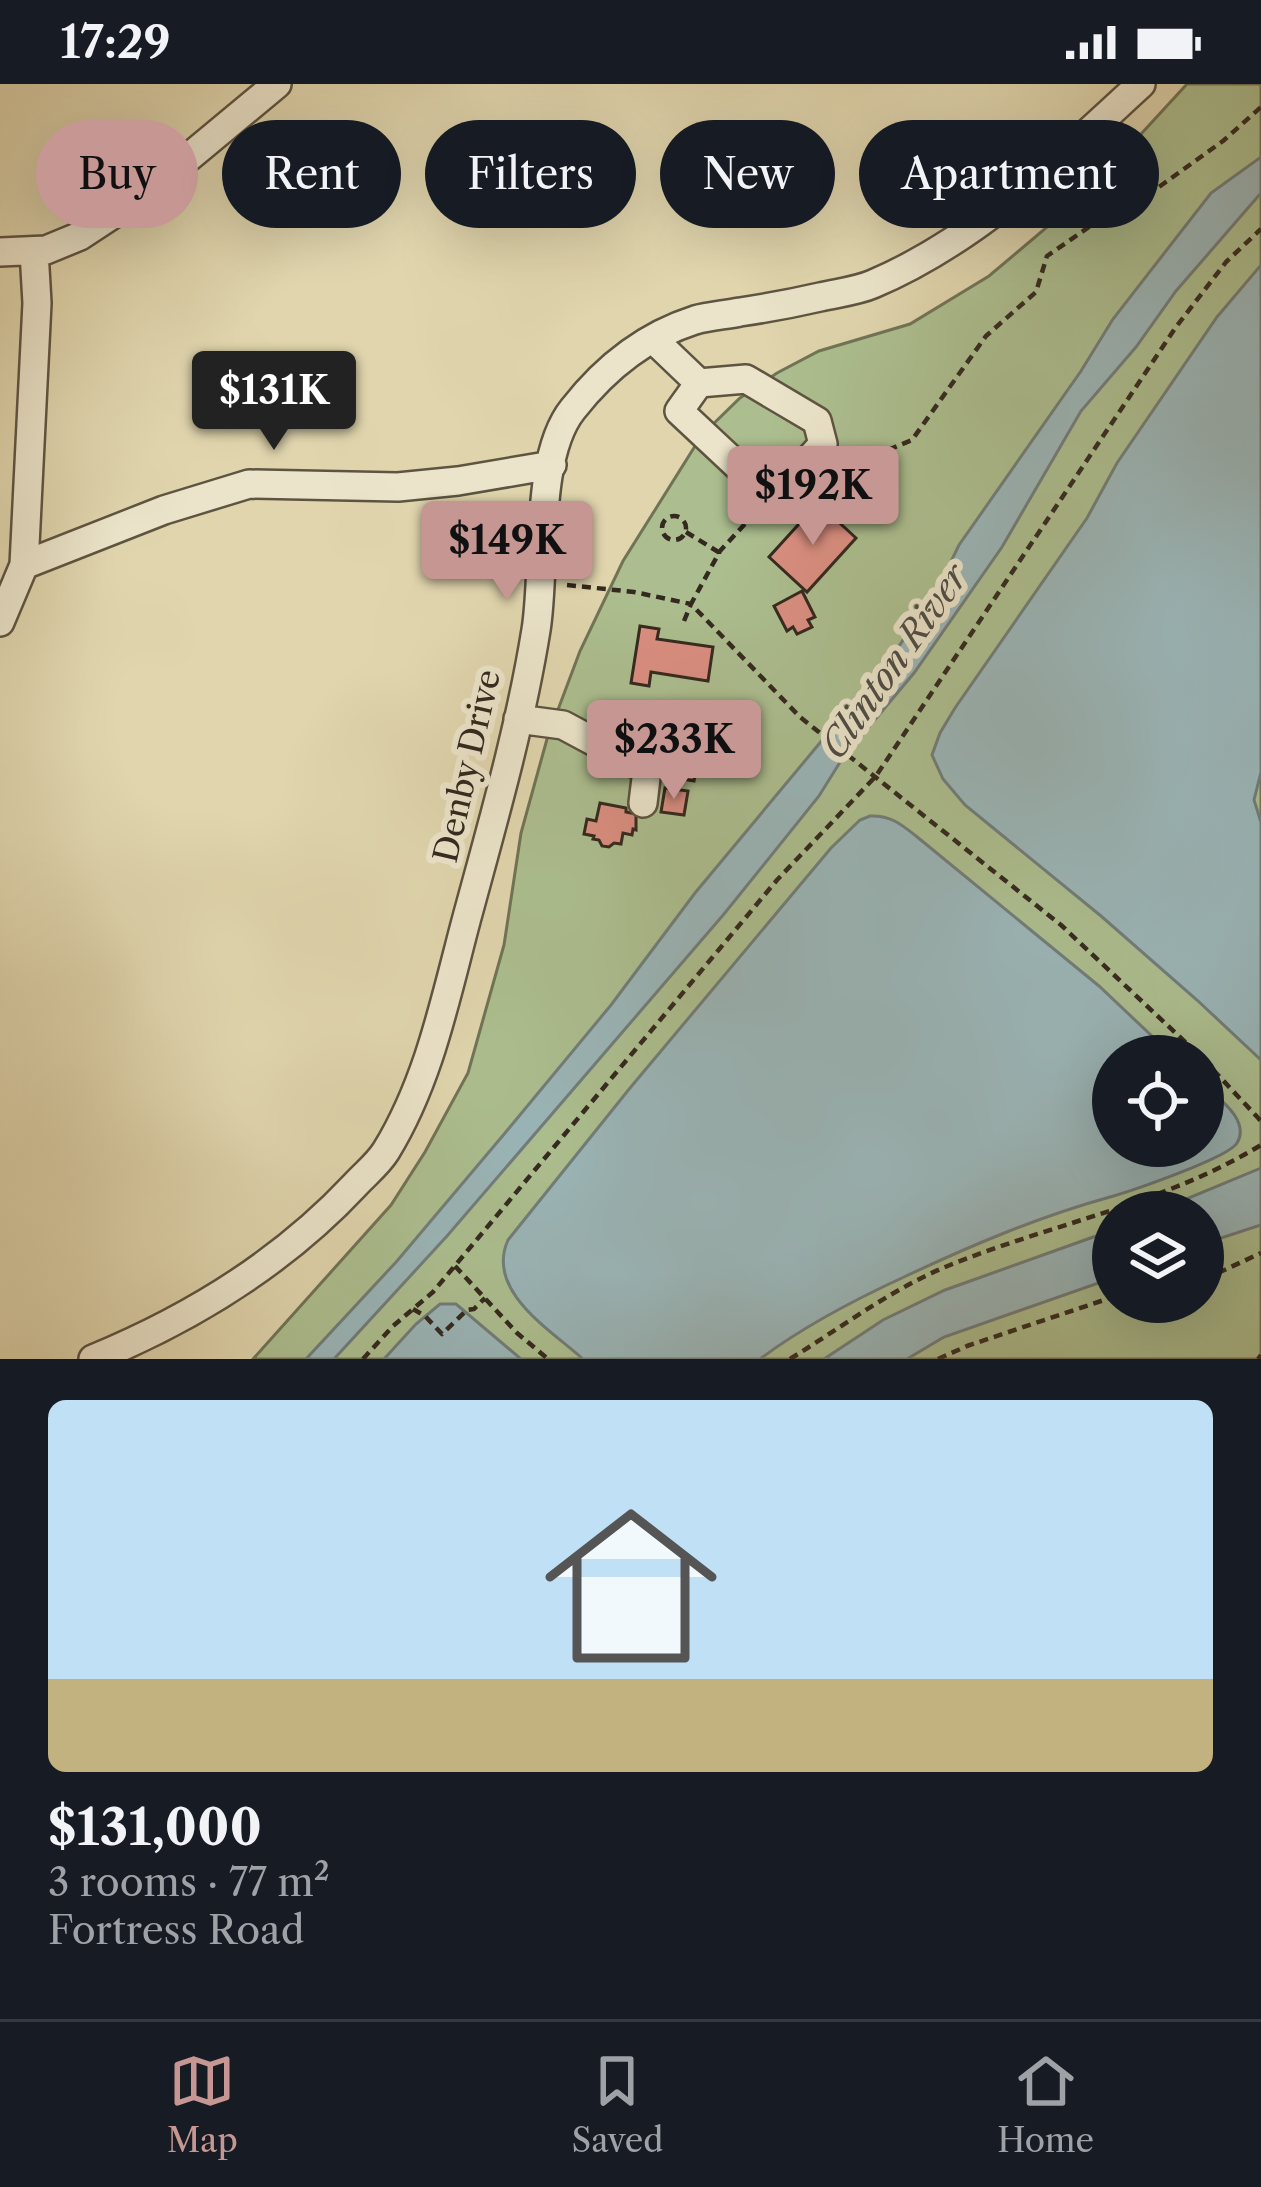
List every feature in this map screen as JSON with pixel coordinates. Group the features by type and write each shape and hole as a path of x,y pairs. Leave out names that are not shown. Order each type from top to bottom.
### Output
{"street":[{"path":"0,252 46,250 80,236 147,193 277,84"},
{"name":"Denby Drive","path":"93,1359 226,1292 325,1217 384,1154 426,1071 508,766 537,626 543,516 556,440 569,413 624,355 698,319 871,285 929,254 989,218 1141,84"},
{"path":"0,622 24,565 37,303 34,250"},
{"path":"653,339 698,383 746,379 817,421 823,444 773,499 679,411 698,383"},
{"path":"24,565 164,510 249,484 398,487 552,465"},
{"path":"518,719 563,725 646,770 643,803"}],"path":[{"path":"832,474 912,440 986,336 1036,292 1048,256 1115,209 1145,197 1261,107"},
{"path":"363,1359 433,1292 777,880 876,776 1176,327 1226,262 1261,229"},
{"path":"682,626 720,553 748,518 773,499"},
{"path":"670,516 682,518 686,532 676,540 669,538 662,529 664,521 670,516"},
{"path":"686,532 720,553"},
{"path":"539,583 634,592 692,604 812,727 1061,925 1178,1035"},
{"path":"1224,1081 1261,1121"},
{"path":"790,1359 950,1265 1171,1191 1261,1145"},
{"path":"1224,1270 1261,1253"},
{"path":"455,1266 517,1334 548,1359"},
{"path":"413,1309 442,1334 485,1298"},
{"path":"938,1359 1092,1304"}],"green space":[{"path":"1187,84 1261,84 1261,1359 253,1359 391,1205 468,1073 504,945 521,833 547,739 580,651 623,561 702,435 740,398 777,373 819,351 910,324 989,276 1046,228 1159,228 1159,120 1154,120"}],"water":[{"name":"Clinton River","path":"1261,157 1261,193 1081,411 1002,547 914,673 842,759 819,796 724,914 447,1236 334,1359 306,1359 505,1133 611,1005 695,893 893,655 938,588 959,545 1113,319 1211,193"},
{"path":"1261,265 1261,772 1254,800 1261,822 1261,1060 1101,916 965,805 943,779 932,755 955,708 1087,518 1117,463 1217,317"},
{"path":"877,816 911,832 1099,986 1151,1035 1092,1035 1092,1167 1192,1167 1128,1191 1092,1191 1092,1203 929,1265 830,1314 760,1359 583,1359 539,1322 513,1292 503,1259 508,1240 831,848 860,820"},
{"path":"1224,1102 1240,1126 1237,1143 1224,1152"},
{"path":"1261,1168 1261,1225 1224,1237 1224,1191 1206,1191"},
{"path":"1092,1238 1092,1285 944,1337 907,1359 824,1359 883,1320 945,1290"},
{"path":"440,1304 456,1304 521,1359 384,1359"}],"building":[{"path":"818,503 856,538 807,592 769,557"},
{"path":"802,591 815,617 808,620 812,627 797,634 793,627 787,631 774,606"},
{"path":"640,626 659,629 657,639 713,647 708,681 651,672 649,686 631,683"},
{"path":"674,731 702,736 694,781 666,776"},
{"path":"665,788 688,791 684,815 661,812"},
{"path":"600,803 636,814 636,830 632,835 623,833 621,844 602,846 594,836 584,834 587,819 596,821"}]}
